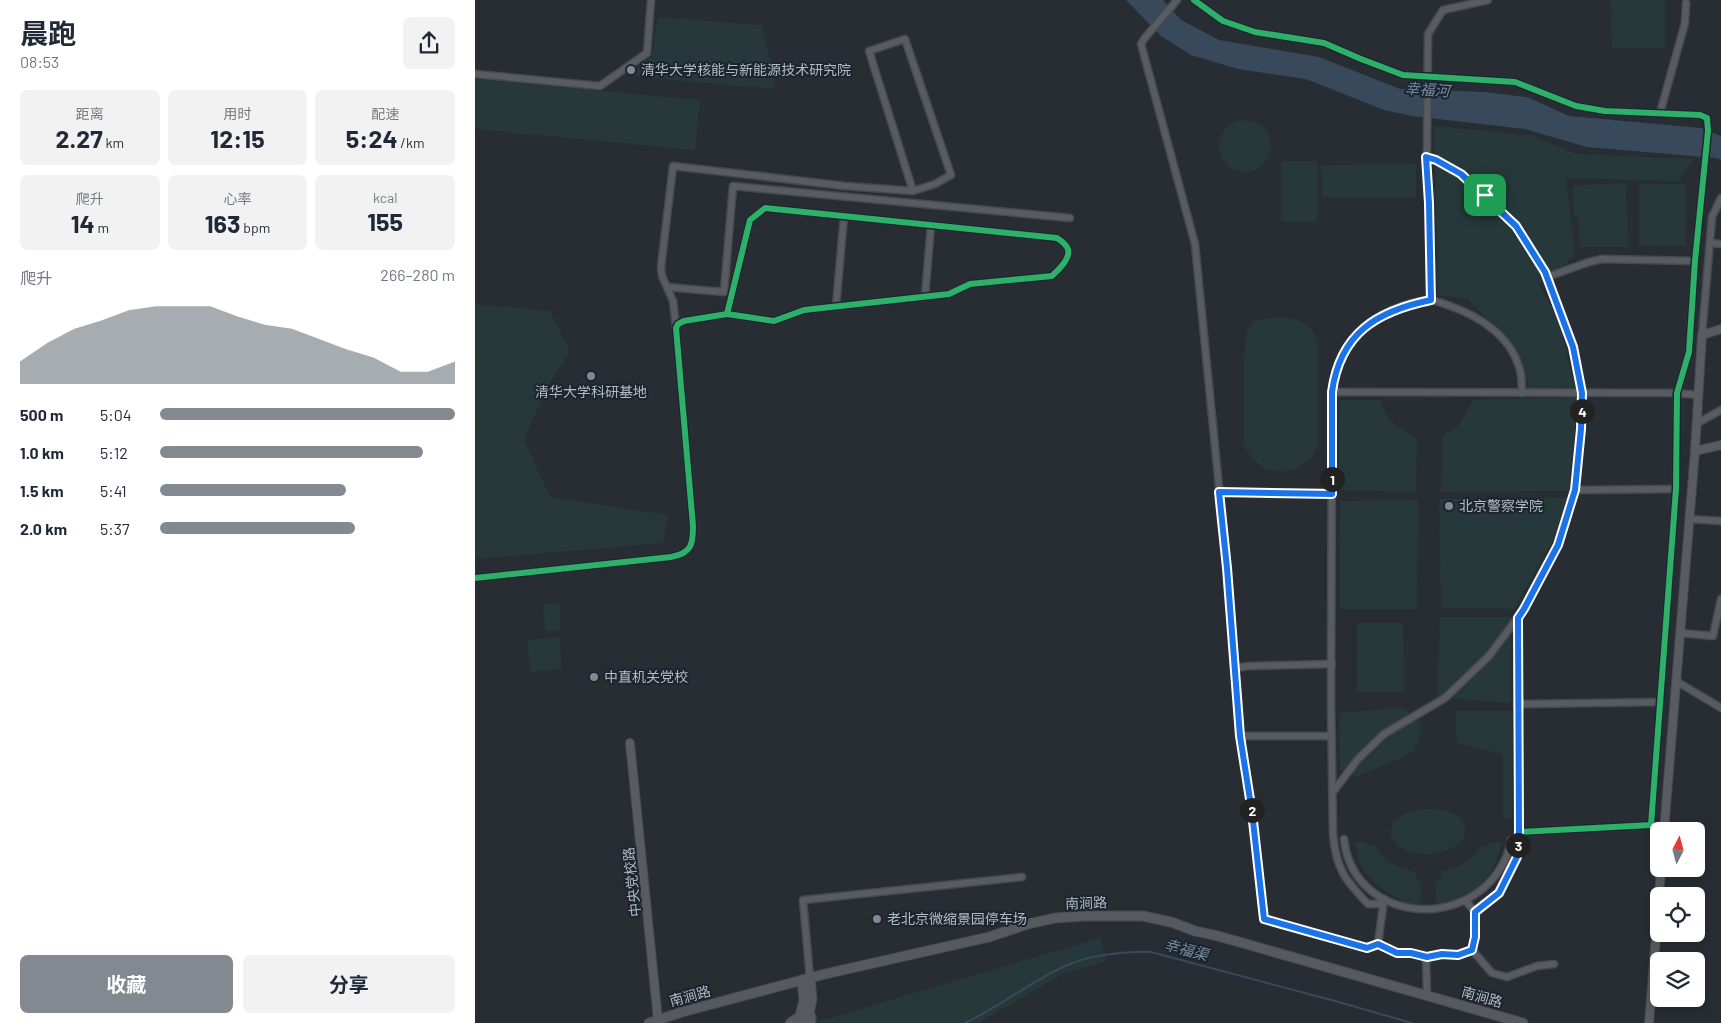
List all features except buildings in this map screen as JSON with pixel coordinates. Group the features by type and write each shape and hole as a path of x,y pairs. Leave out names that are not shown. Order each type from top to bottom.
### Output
{"main road":[{"name":"南涧路","path":"654,1021 806,979 989,937 1028,924 1055,918 1128,915 1171,922 1195,931 1523,1023"},
{"path":"802,1019 806,979"}],"street":[{"path":"475,74 600,86 647,53 651,0"},
{"path":"1177,0 1141,44 1195,244 1240,736 1252,812 1264,919 1367,948 1378,944 1397,953 1411,953 1427,957 1442,954 1458,955 1472,950"},
{"path":"1193,0 1223,21 1255,32 1324,43 1403,75 1515,82 1576,106 1605,111 1700,115 1707,118 1706,163 1695,261 1689,352 1677,393 1676,489 1651,825 1519,832"},
{"path":"1431,300 1426,157 1429,34 1443,10 1488,0"},
{"path":"1660,113 1685,23 1686,3"},
{"path":"475,578 671,557 686,552 691,546 693,526 676,328 673,301 662,276 661,267 673,166 845,186 913,191 935,184 951,176 905,39 869,51 913,191"},
{"path":"1333,792 1358,759 1384,734 1445,698 1489,656 1524,609 1558,545 1575,490 1581,429 1582,393 1573,347 1547,277 1516,226 1491,201 1461,174 1436,160 1426,157"},
{"path":"667,287 724,292 733,186 1070,218"},
{"path":"1665,822 1712,216 1721,198"},
{"path":"676,328 678,324 684,321 727,314 774,321 804,310 949,294 971,284 1051,276 1065,262 1068,253 1067,247 1057,238 765,208 750,220 727,314"},
{"path":"836,307 844,216"},
{"path":"925,297 931,225"},
{"path":"1710,243 1721,244"},
{"path":"1547,277 1589,262 1601,260 1695,261"},
{"path":"1383,899 1377,904 1368,904 1348,883 1335,853 1333,834 1332,392 1334,377 1344,351 1366,326 1393,310 1431,300 1467,312 1487,324 1507,344 1520,368 1522,393"},
{"path":"1702,335 1721,329"},
{"path":"1332,392 1677,393 1697,395"},
{"path":"1696,424 1721,410"},
{"path":"1695,451 1721,445"},
{"path":"1575,490 1676,489"},
{"path":"1219,492 1332,494"},
{"path":"1689,520 1721,522"},
{"path":"1680,633 1713,636 1720,604"},
{"path":"1475,912 1499,893 1517,857 1519,832 1518,618"},
{"path":"1235,668 1332,664"},
{"path":"1676,680 1721,708"},
{"path":"1517,704 1660,702"},
{"path":"1240,736 1333,736"},
{"name":"中央党校路","path":"630,742 654,1021"},
{"path":"1344,839 1347,857 1361,881 1383,899 1411,909 1439,910 1466,901 1489,884 1506,860 1511,840"},
{"path":"806,979 803,900 1022,877"},
{"path":"1378,944 1383,899"},
{"path":"1466,901 1475,912 1475,937 1472,950"},
{"path":"1649,1023 1655,942"},
{"path":"1472,950 1492,974 1507,977 1537,966 1554,964"},
{"path":"1427,957 1427,995"},
{"path":"789,1023 812,1016 812,1023"}],"shaded area":[{"path":"1611,0 1665,0 1665,48 1612,48"},
{"path":"658,17 762,25 776,89 627,76 652,56"},
{"path":"475,79 700,100 695,150 475,129"},
{"path":"1245,120 1259,124 1267,132 1271,146 1267,160 1259,168 1245,172 1231,168 1223,160 1219,146 1223,132 1231,124"},
{"path":"1434,126 1529,135 1578,154 1694,159 1679,181 1566,178 1575,256 1539,284 1558,319 1575,387 1530,389 1513,343 1467,299 1438,295"},
{"path":"1281,161 1317,161 1317,221 1281,221"},
{"path":"1416,164 1416,197 1322,197 1321,165"},
{"path":"1626,183 1628,247 1580,247 1579,217 1574,216 1573,185"},
{"path":"1639,184 1686,184 1686,246 1639,246"},
{"path":"475,304 550,311 570,352 547,387 524,440 550,497 668,515 663,543 475,559"},
{"path":"1279,317 1304,322 1312,330 1318,343 1318,445 1311,459 1296,468 1282,472 1266,469 1253,459 1244,447 1244,357 1247,331 1256,320"},
{"path":"1577,397 1569,491 1441,492 1442,436 1459,425 1473,400"},
{"path":"1340,400 1381,400 1388,419 1417,440 1416,492 1338,490"},
{"path":"1567,498 1553,540 1514,609 1441,608 1439,499"},
{"path":"1418,500 1417,609 1340,609 1340,501"},
{"path":"559,603 561,630 545,631 543,604"},
{"path":"1440,617 1511,617 1511,703 1437,697"},
{"path":"1357,623 1403,623 1404,692 1357,692"},
{"path":"559,637 562,669 530,672 527,640"},
{"path":"1402,707 1423,724 1414,752 1356,777 1340,770 1339,713"},
{"path":"1455,711 1513,711 1512,818 1503,819 1503,754 1457,743"},
{"path":"1423,809 1442,810 1458,817 1466,827 1463,840 1446,850 1424,854 1413,853 1396,843 1390,834 1393,821 1405,813"},
{"path":"1355,842 1366,842 1367,845 1375,846 1383,857 1392,864 1416,872 1416,879 1421,879 1420,906 1405,903 1374,883 1360,865"},
{"path":"1490,842 1501,842 1494,867 1488,877 1480,885 1460,898 1436,906 1436,881 1441,880 1441,871 1465,863 1482,846 1488,845"},
{"path":"1100,938 1107,961 1063,974 978,1023 813,1023"}],"water":[{"name":"幸福河","path":"1126,0 1163,0 1181,20 1219,40 1319,57 1400,89 1484,92 1527,97 1569,116 1701,128 1721,136 1721,160 1716,158 1587,147 1525,129 1412,116 1384,110 1306,79 1238,69 1191,55 1161,36"}],"waterway":[{"name":"幸福渠","path":"965,1023 990,1010 1039,979 1065,966 1096,956 1141,952 1151,952 1412,1023"}],"cycle path":[{"path":"1194,0 1223,21 1255,32 1324,43 1403,75 1515,82 1576,106 1605,111 1700,115 1707,118 1708,131 1695,261 1689,352 1677,393 1676,489 1651,825 1519,832"},
{"path":"475,578 671,557 683,553 690,547 693,538 693,526 676,328 678,324 684,321 727,314 774,321 804,310 949,294 970,284 1052,276 1064,263 1068,251 1066,246 1057,238 765,208 750,220 727,314"}],"place":[{"name":"清华大学核能与新能源技术研究院","path":"631,70"},
{"name":"清华大学科研基地","path":"591,376"},
{"name":"北京警察学院","path":"1449,506"},
{"name":"中直机关党校","path":"594,677"},
{"name":"老北京微缩景园停车场","path":"877,919"}],"route":[{"path":"1426,157 1436,160 1461,174 1485,195 1516,226 1545,272 1573,347 1582,393 1581,429 1575,490 1558,545 1518,618 1519,832 1517,857 1499,893 1475,912 1475,937 1472,950 1458,955 1442,954 1427,957 1411,953 1397,953 1378,944 1367,948 1264,919 1252,812 1240,736 1219,492 1332,494 1332,392 1334,377 1344,351 1366,326 1379,317 1408,305 1431,300 1426,157"}]}
